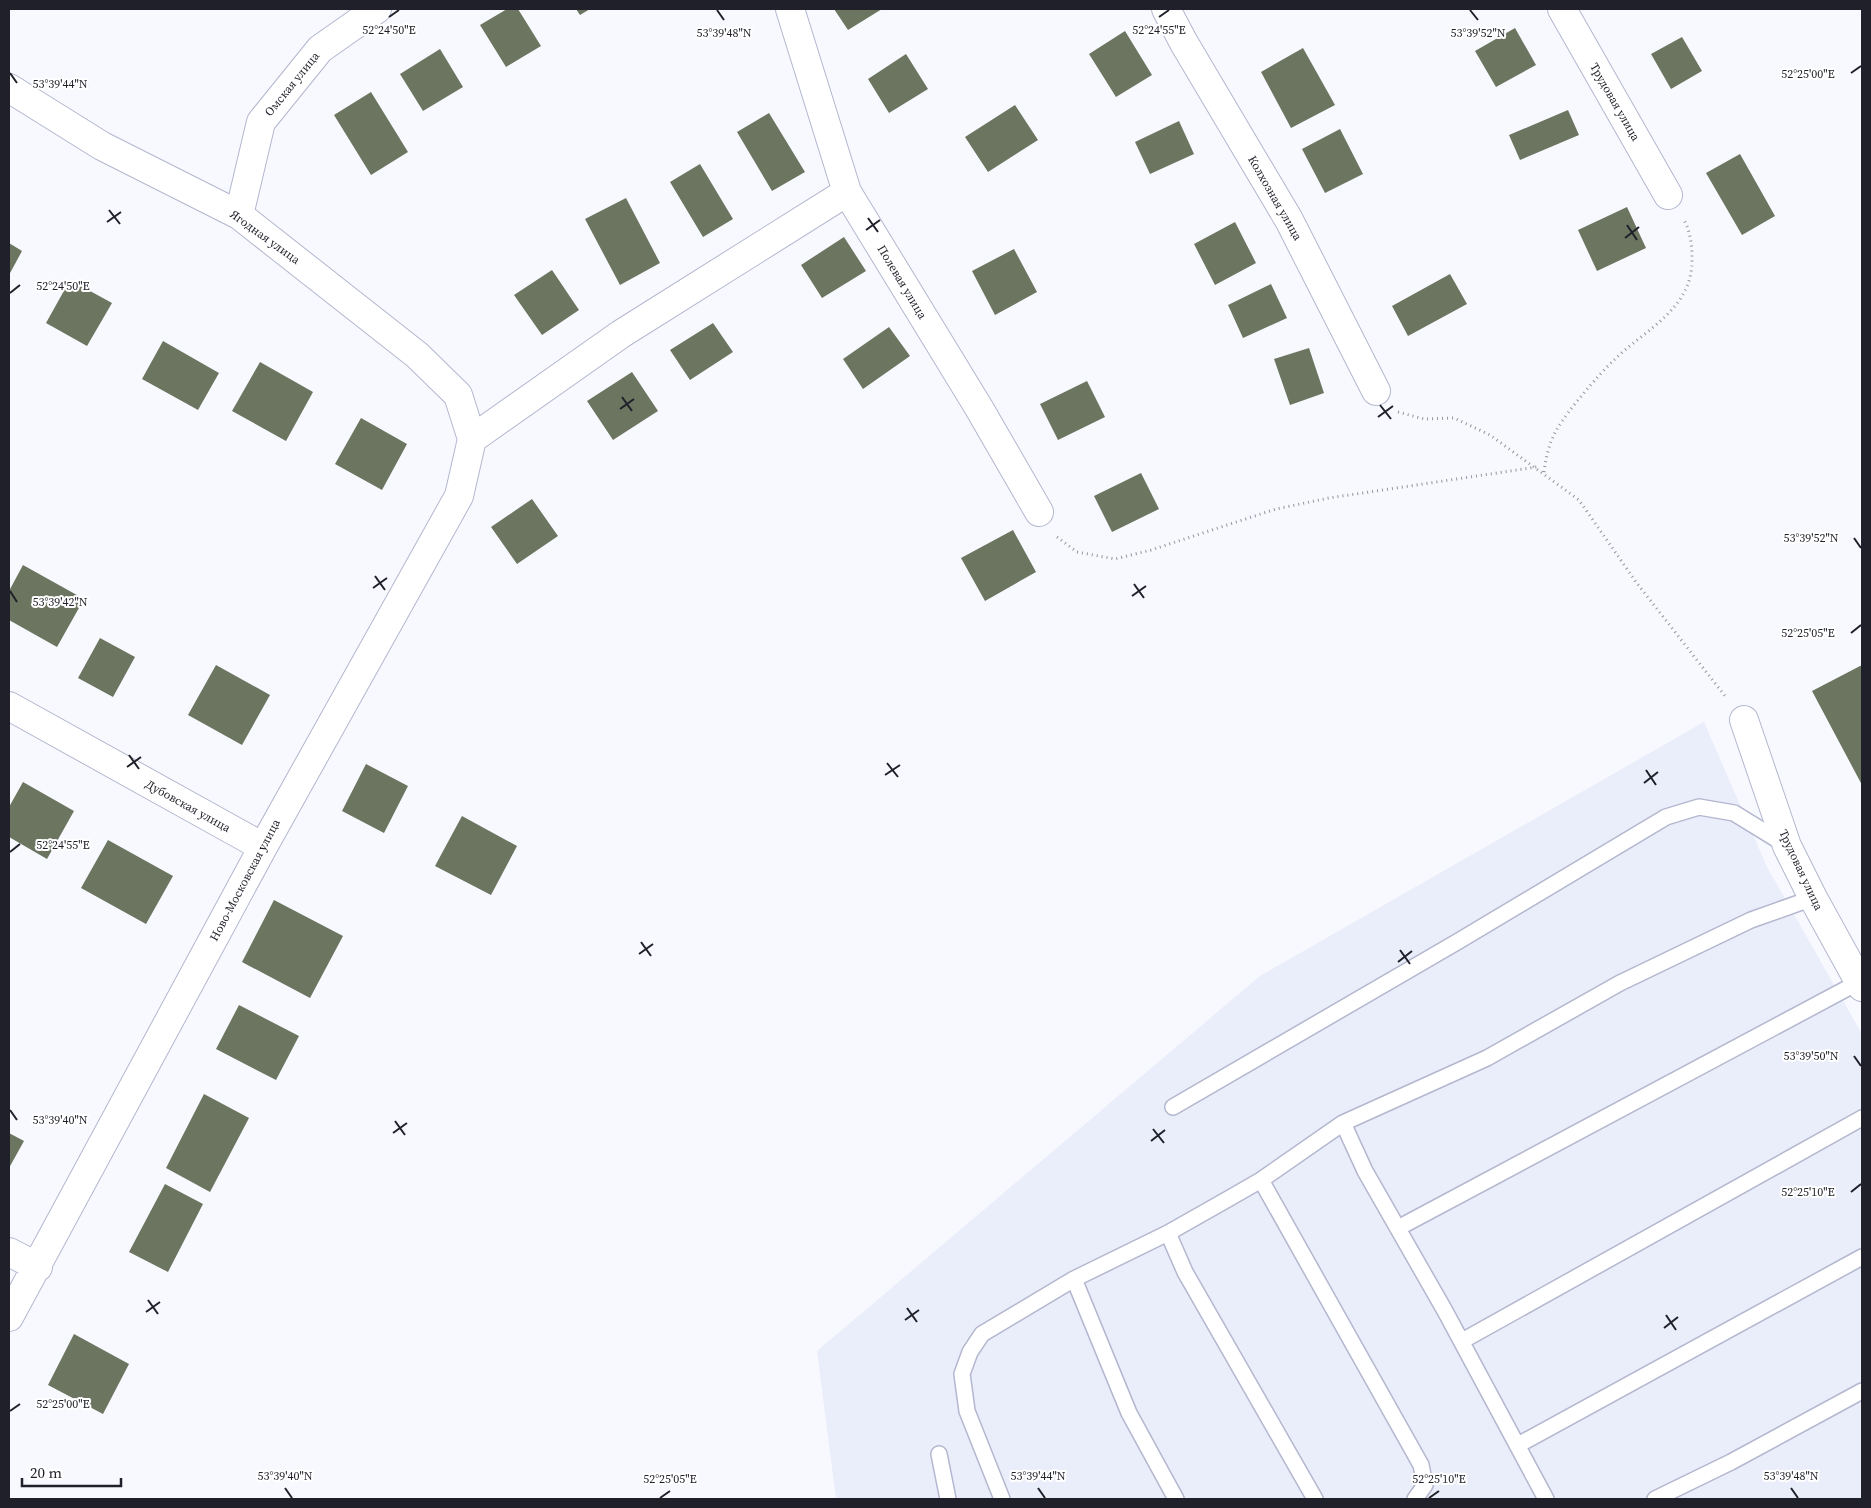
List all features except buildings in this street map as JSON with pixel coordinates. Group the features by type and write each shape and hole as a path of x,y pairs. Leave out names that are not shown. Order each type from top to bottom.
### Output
{"street":[{"name":"Омская улица","path":"239,215 261,122 320,49 377,9"},
{"name":"Полевая улица","path":"790,9 847,192 979,408 1039,512"},
{"name":"Колхозная улица","path":"1166,9 1184,43 1289,220 1376,391"},
{"name":"Трудовая улица","path":"1562,9 1668,195"},
{"name":"Ягодная улица","path":"9,88 102,146 239,215 417,355 458,395 472,440"},
{"path":"472,440 621,334 847,192"},
{"name":"Ново-Московская улица","path":"9,1317 38,1267 263,847 459,496 472,440"},
{"name":"Дубовская улица","path":"9,706 263,847"},
{"name":"Трудовая улица","path":"1744,720 1787,846 1861,985"},
{"path":"9,1252 38,1267"}],"lane":[{"path":"1173,1107 1457,942 1666,817 1699,807 1734,813 1787,846"},
{"path":"1002,1499 967,1411 962,1374 970,1352 982,1334 1074,1279 1168,1233 1261,1180 1343,1123 1487,1058 1620,983 1751,920 1813,898"},
{"path":"1398,1228 1861,985"},
{"path":"1462,1341 1862,1118"},
{"path":"1343,1123 1365,1170 1462,1341 1546,1499"},
{"path":"1261,1180 1421,1465 1425,1485 1415,1499"},
{"path":"1168,1233 1185,1272 1315,1499"},
{"path":"1518,1445 1862,1257"},
{"path":"1074,1279 1129,1412 1176,1499"},
{"path":"1655,1499 1730,1462 1862,1391"},
{"path":"939,1454 948,1499"}],"path":[{"path":"1544,472 1548,450 1557,428 1613,361 1661,322 1686,291 1693,273 1688,228 1668,195"},
{"path":"1376,391 1396,411 1424,419 1454,418 1490,435 1544,472 1579,500 1636,582 1744,720"},
{"path":"1039,512 1057,538 1077,552 1115,559 1151,550 1276,509 1329,498 1537,467"}],"shaded area":[{"path":"1704,722 1767,867 1862,1034 1862,1499 836,1499 817,1351 1260,976"}]}
